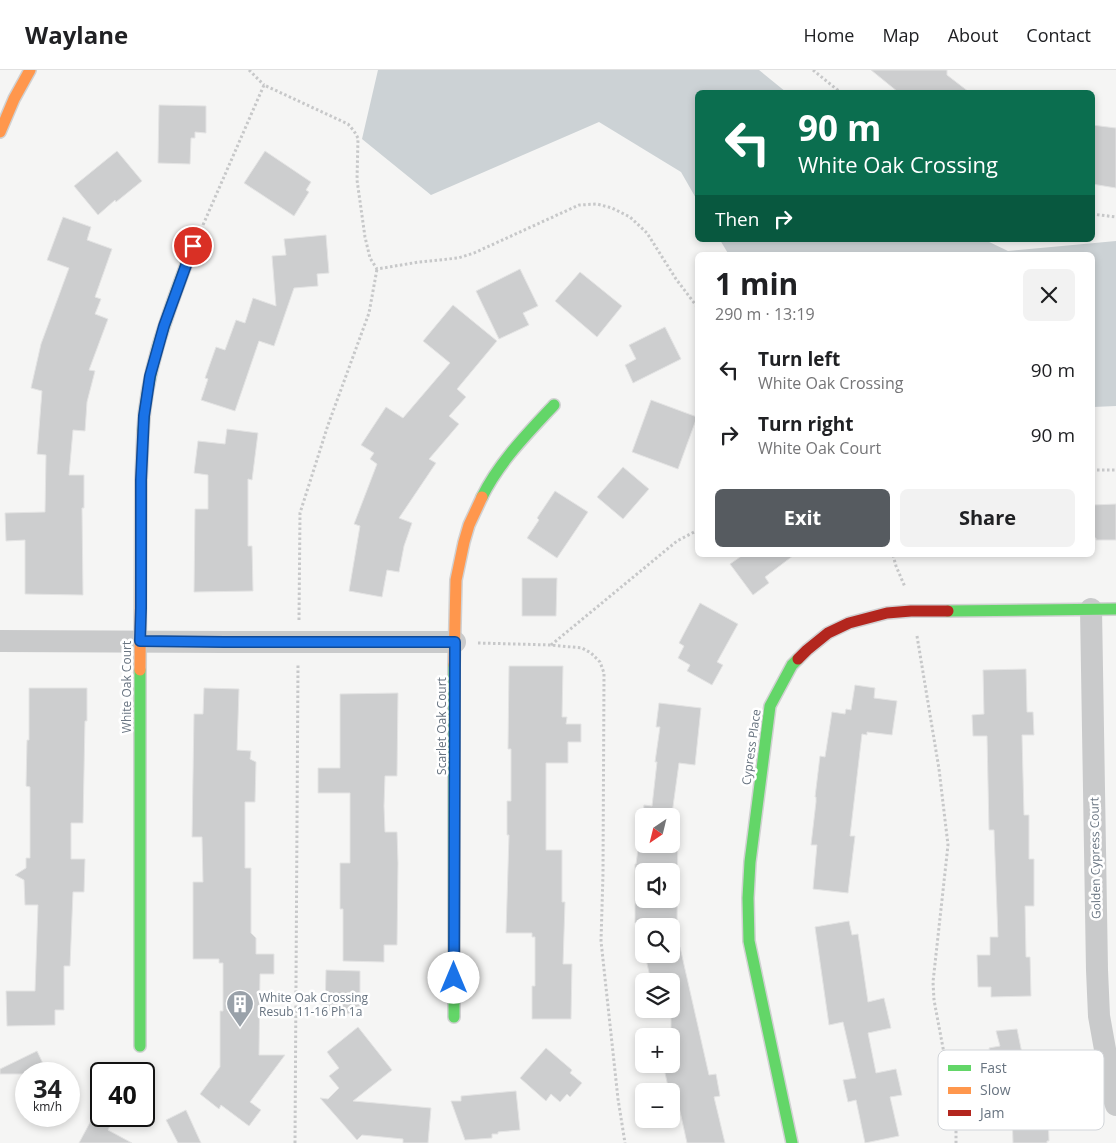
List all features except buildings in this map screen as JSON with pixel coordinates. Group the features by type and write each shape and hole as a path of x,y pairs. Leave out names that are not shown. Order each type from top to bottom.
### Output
{"street":[{"path":"0,132 14,99 30,70"},
{"name":"White Oak Court","path":"140,1046 141,480 144,416 150,376 164,326 193,246"},
{"name":"Scarlet Oak Court","path":"454,1017 456,580 469,525 486,489 520,442 554,405"},
{"name":"Golden Cypress Court","path":"1092,609 1097,970 1100,1016 1116,1105"},
{"name":"Cypress Place","path":"792,1143 749,941 748,923 750,862 766,724 770,706 792,665 828,633 849,623 886,613 911,611 1116,609"},
{"path":"0,640 455,642"}],"path":[{"path":"249,70 264,85 348,124 354,131 358,138 357,180 365,238 370,258 377,268 369,313 328,425 300,512 295,1143"},
{"path":"814,70 838,90"},
{"path":"208,214 264,85"},
{"path":"377,268 458,258 474,253 579,205 597,204 612,208 630,218 646,232 676,279 695,304"},
{"path":"1095,214 1116,217"},
{"path":"1095,470 1116,470"},
{"path":"551,645 677,541 695,532"},
{"path":"894,557 904,583 917,634 939,769 948,845 934,982 934,1000 943,1050"},
{"path":"455,642 551,645 582,648 591,653 600,662 604,673 601,941 618,1099 625,1143"},
{"path":"956,1130 956,1143"}],"shaded area":[{"path":"378,70 759,70 784,90 695,90 695,196 681,172 599,122 431,195 362,139"},
{"path":"1116,241 1116,406 1095,407 1095,252 727,252 721,242 989,242 1008,251"}],"traffic: fast":[{"path":"143,431 145,407 154,360 168,314 193,246"},
{"path":"482,497 505,460 554,405"},
{"path":"948,611 1116,609"},
{"path":"792,1143 749,941 748,898 750,862 770,706 792,665 798,659"},
{"path":"454,665 454,1017"},
{"path":"140,670 140,1046"}],"traffic: slow":[{"path":"0,132 14,99 30,70"},
{"path":"140,670 143,431"},
{"path":"454,665 456,580 469,525 482,497"}],"traffic: jam":[{"path":"798,659 828,633 849,623 887,613 948,611"}],"place":[{"name":"White Oak Crossing Resub 11-16 Ph 1a","path":"240,1028"}],"route":[{"path":"193,246 164,326 150,376 144,416 141,480 140,641 455,642 454,978"}]}
